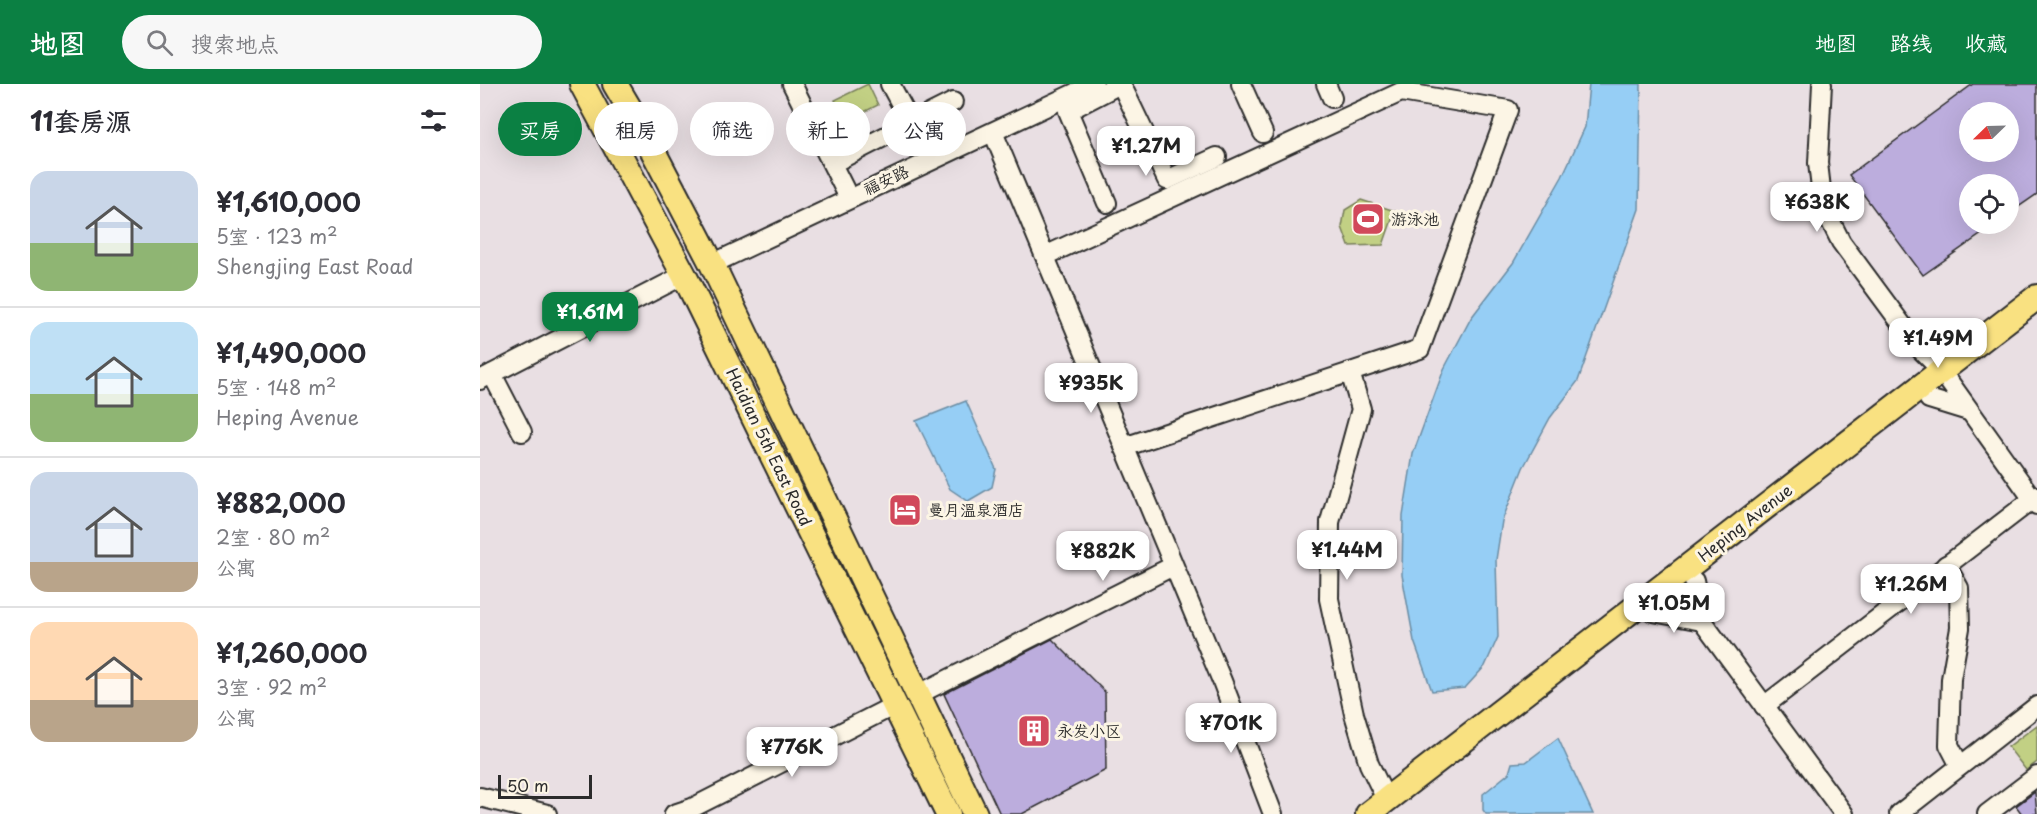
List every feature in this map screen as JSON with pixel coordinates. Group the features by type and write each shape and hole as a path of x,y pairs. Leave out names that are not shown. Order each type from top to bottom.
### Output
{"main road":[{"name":"Haidian 5th East Road","path":"582,84 684,275 948,814"},
{"name":"Haidian 5th East Road","path":"615,84 712,264 975,814"},
{"name":"Heping Avenue","path":"1946,377 2037,297"},
{"name":"Heping Avenue","path":"1382,809 1924,393 2037,316"},
{"name":"Heping Avenue","path":"1382,809 1694,581 1924,393"}],"street":[{"path":"792,84 849,198"},
{"path":"890,84 900,102"},
{"path":"1055,103 1061,84"},
{"name":"福安路","path":"712,264 1094,84"},
{"path":"1107,203 1068,111 1121,84 1167,180 1217,157"},
{"path":"1241,84 1263,133"},
{"path":"1764,706 2036,500 1968,411 1946,377 1920,349 1841,242 1823,206 1818,163 1822,84"},
{"path":"1045,256 1399,88 1508,110 1420,349 1124,447"},
{"path":"993,132 1222,681 1273,814"},
{"path":"833,163 882,138"},
{"path":"522,432 486,377 684,275"},
{"path":"1920,349 1924,393 1968,411"},
{"path":"1350,372 1361,409 1330,522 1329,599 1354,714 1382,809"},
{"path":"917,695 1173,566"},
{"path":"1946,566 1959,588 1960,628 1951,679 1949,745 1960,766"},
{"path":"1694,581 1702,621 1844,814"},
{"path":"1653,612 1702,621"},
{"path":"674,814 692,808 895,705"},
{"path":"1899,814 2037,706"},
{"path":"1987,814 2035,780"},
{"path":"480,797 547,814"}],"green space":[{"path":"868,84 878,105 870,109 870,102 836,102 835,100"},
{"name":"游泳池","path":"1361,200 1395,211 1383,245 1349,246 1342,227 1345,210"},
{"path":"2037,725 2037,762 2026,770 2008,747"}],"water":[{"path":"1589,84 1641,84 1639,209 1578,381 1550,418 1523,468 1502,521 1496,560 1498,637 1485,666 1465,688 1432,691 1414,641 1402,575 1403,516 1413,454 1444,369 1471,318 1513,263 1562,177 1585,127"},
{"path":"966,401 996,469 992,487 968,501 950,489 916,421"},
{"path":"1558,738 1593,814 1486,814 1483,810 1483,794 1509,773 1512,763 1526,762"}],"building":[{"path":"1973,84 2037,84 2037,194 2019,206 2019,174 1959,174 1959,234 1982,234 1923,275 1849,175"},
{"name":"永发小区","path":"1052,639 1105,692 1106,770 1022,814 1000,814 944,694"},
{"path":"2035,792 2037,814 2022,814 2016,806"}],"place":[{"name":"游泳池","path":"1368,219"},
{"name":"曼月温泉酒店","path":"905,510"},
{"name":"永发小区","path":"1034,731"}]}
